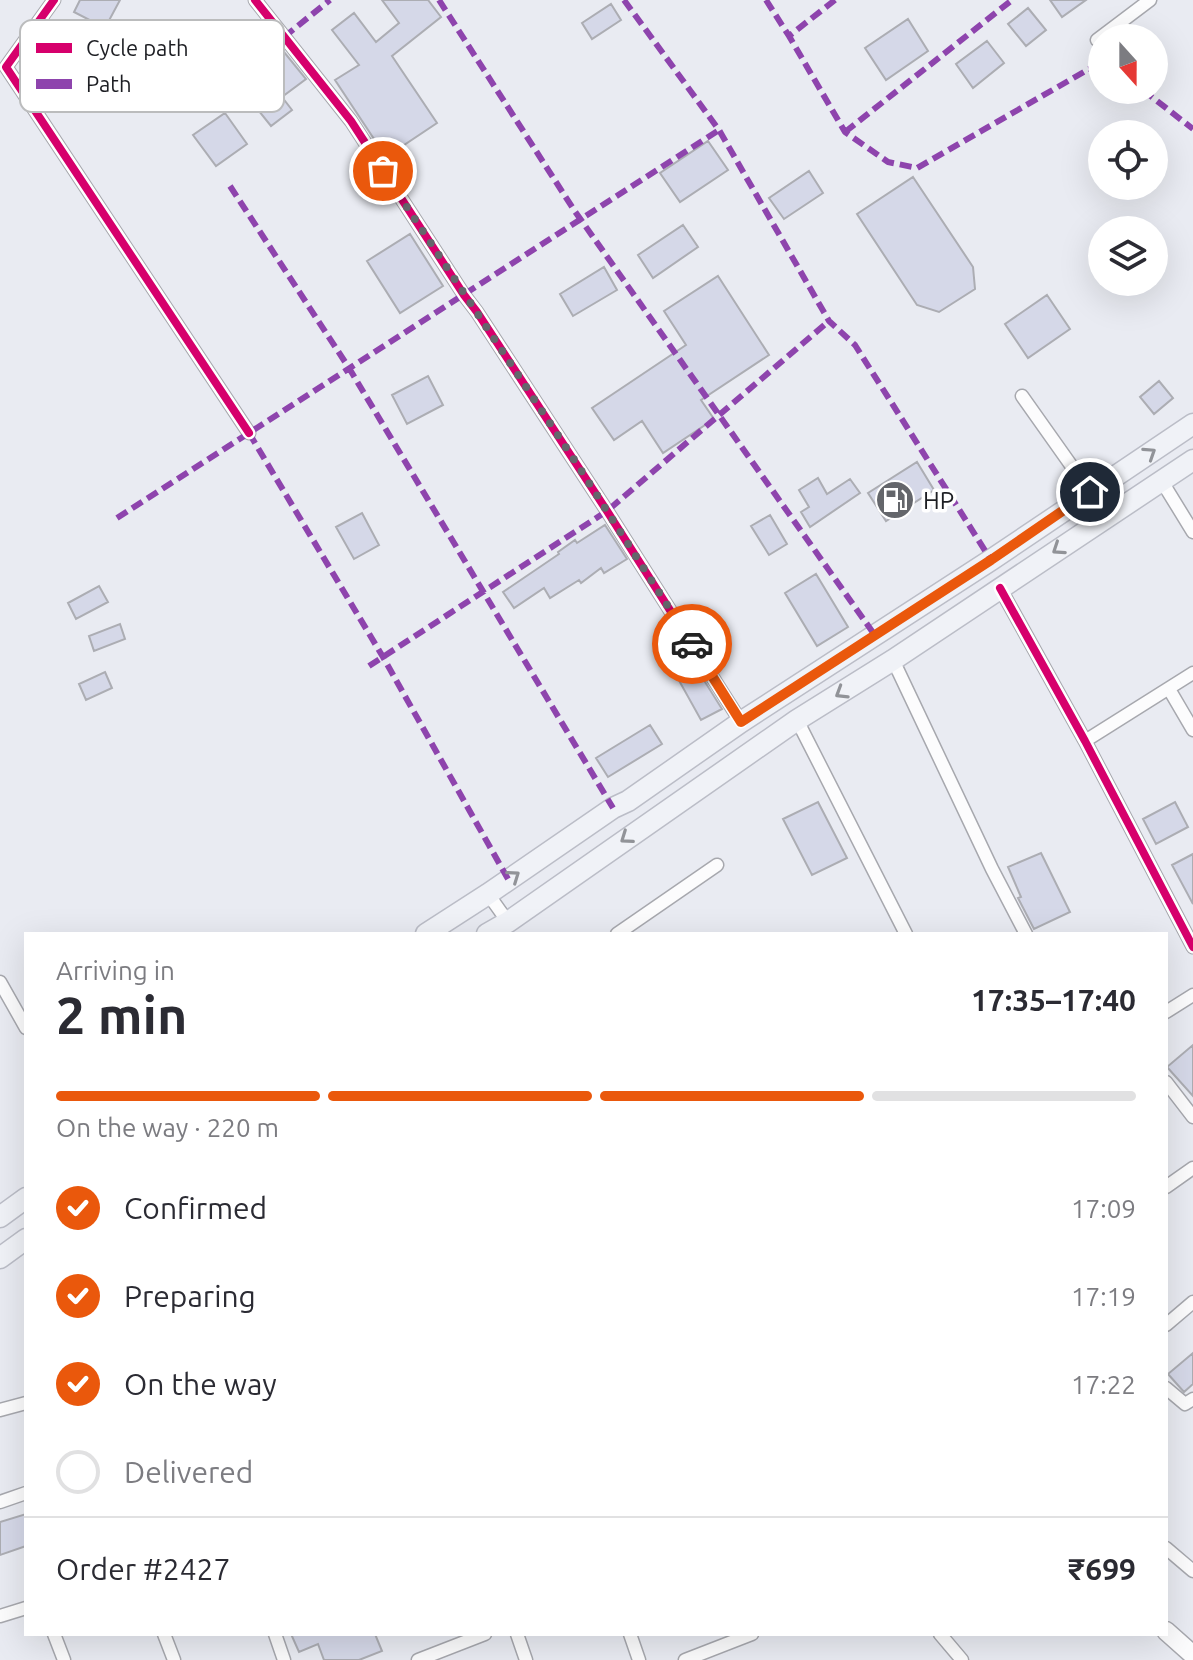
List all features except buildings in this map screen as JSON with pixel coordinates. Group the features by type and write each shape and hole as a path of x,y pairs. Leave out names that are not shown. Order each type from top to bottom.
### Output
{"highway":[{"path":"429,932 1193,424"},
{"path":"512,928 797,720 893,660 1193,460"},
{"path":"0,1217 24,1199"},
{"path":"0,1258 24,1240"}],"main road":[{"path":"1168,1633 1193,1655"}],"street":[{"path":"40,20 54,0"},
{"path":"255,0 271,20"},
{"path":"1118,24 1150,0"},
{"path":"284,37 351,121 607,511 741,722"},
{"path":"20,47 6,67 20,88"},
{"path":"36,112 249,433"},
{"path":"1022,396 1090,492"},
{"path":"1161,480 1193,532"},
{"path":"1000,588 1085,741 1193,947"},
{"path":"893,660 1025,932"},
{"path":"1085,741 1193,673"},
{"path":"1169,689 1193,730"},
{"path":"797,720 905,932"},
{"path":"620,932 717,865"},
{"path":"488,894 512,928"},
{"path":"0,982 24,1024"},
{"path":"1168,1011 1193,995"},
{"path":"1168,1085 1193,1117"},
{"path":"1168,1186 1193,1168"},
{"path":"1168,1323 1193,1302"},
{"path":"1168,1390 1185,1404 1193,1399"},
{"path":"0,1410 24,1404"},
{"path":"0,1502 24,1494"},
{"path":"1168,1550 1193,1571"},
{"path":"0,1616 24,1609"},
{"path":"55,1636 64,1660"},
{"path":"165,1636 174,1660"},
{"path":"276,1636 284,1660"},
{"path":"418,1660 480,1636"},
{"path":"518,1636 526,1660"},
{"path":"631,1636 639,1660"},
{"path":"685,1660 747,1636"},
{"path":"942,1636 962,1660"}],"marked path":[{"path":"284,37 330,0"},
{"path":"439,0 574,210 874,634"},
{"path":"624,0 719,130 829,321 855,345 991,560"},
{"path":"766,0 789,36"},
{"path":"835,0 789,36 845,132 888,162 917,168 1088,70"},
{"path":"845,132 1012,0"},
{"path":"1161,104 1193,129"},
{"path":"117,518 719,130"},
{"path":"230,186 349,368 613,808"},
{"path":"369,666 607,511 829,321"},
{"path":"249,433 383,657 508,879"}],"cycle path":[{"path":"40,20 54,0"},
{"path":"255,0 271,20"},
{"path":"284,37 351,121 607,511 741,722"},
{"path":"20,47 6,67 20,88"},
{"path":"36,112 249,433"},
{"path":"1000,588 1085,741 1193,947"}],"way so far":[{"path":"383,171 692,644"}],"place":[{"name":"HP","path":"895,500"}],"route":[{"path":"692,644 741,722 1090,492"}]}
